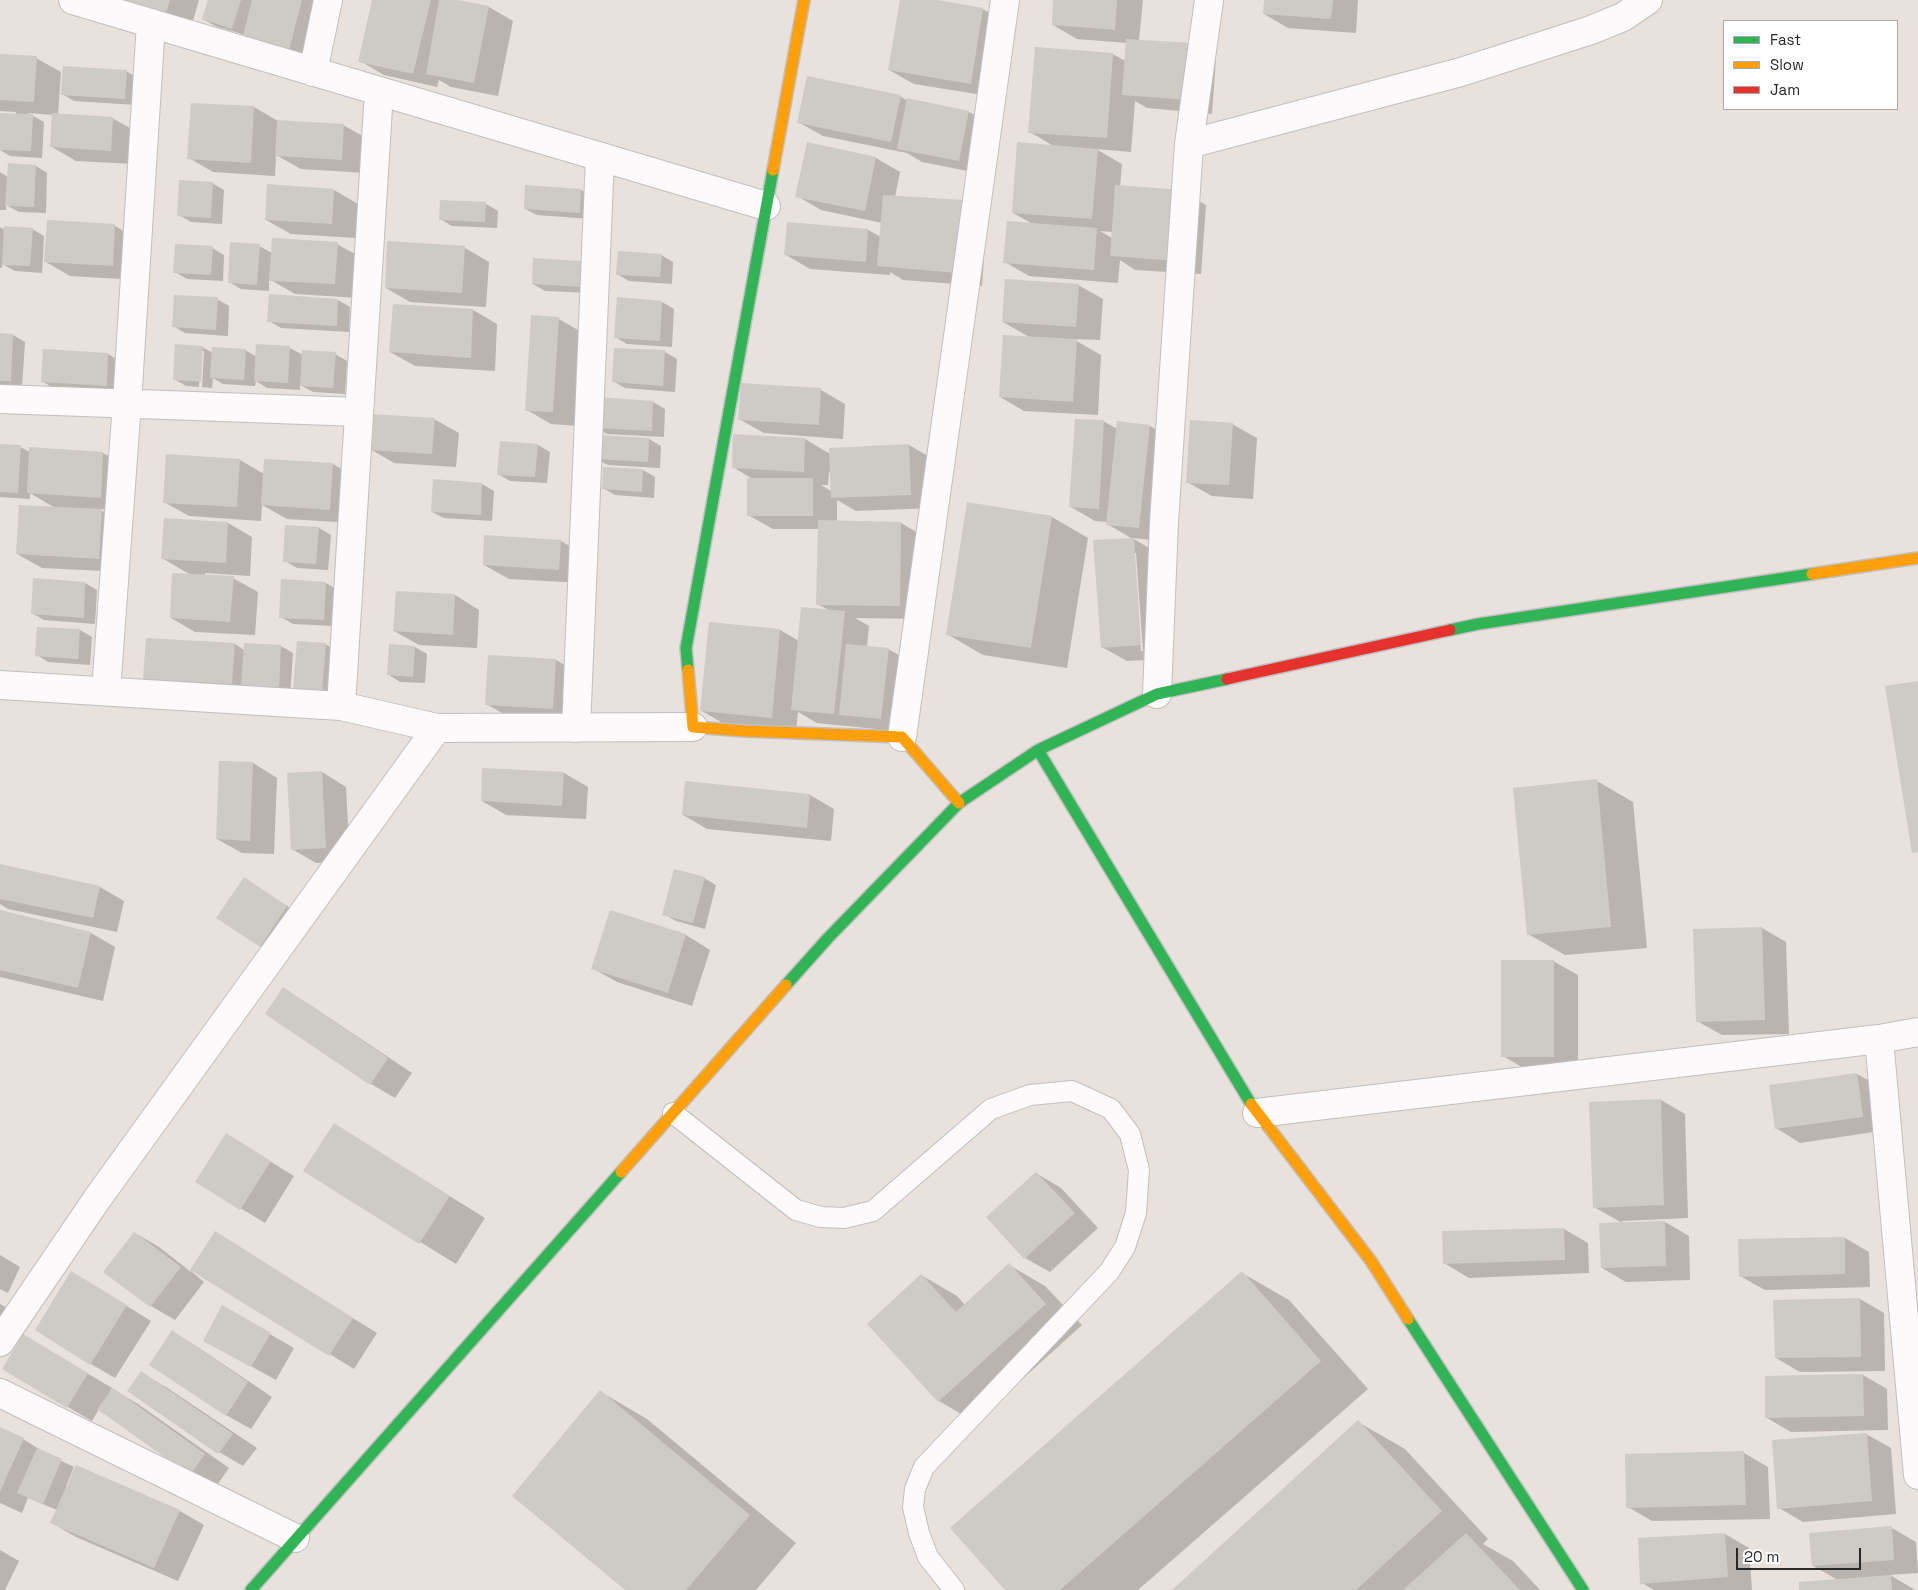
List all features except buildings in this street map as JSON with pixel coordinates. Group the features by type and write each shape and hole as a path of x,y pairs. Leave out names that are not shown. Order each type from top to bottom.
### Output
{"main road":[{"path":"804,0 686,648 693,727 745,731 902,737 959,804"},
{"path":"251,1590 295,1538 828,938 959,804 1038,750 1157,694 1478,624 1918,558"},
{"path":"1038,750 1257,1113 1371,1261 1583,1590"}],"street":[{"path":"73,0 766,206"},
{"path":"313,72 328,0"},
{"path":"902,737 1005,0"},
{"path":"1157,694 1164,522 1189,144 1209,0"},
{"path":"1189,144 1461,72 1591,30 1623,17 1648,0"},
{"path":"106,691 127,404 151,23"},
{"path":"341,706 379,91"},
{"path":"576,728 600,157"},
{"path":"0,399 359,412"},
{"path":"0,685 341,706 437,728 693,727"},
{"path":"0,1342 97,1199 437,728"},
{"path":"1257,1113 1879,1039 1918,1032"},
{"path":"1879,1039 1918,1475"},
{"path":"0,1393 295,1538"}],"lane":[{"path":"673,1113 796,1210 821,1217 844,1218 873,1211 991,1109 1030,1095 1072,1091 1111,1108 1130,1134 1139,1170 1136,1213 1125,1247 1109,1272 924,1467 914,1489 913,1506 918,1533 928,1558 954,1590"}],"traffic: fast":[{"path":"688,670 686,648 773,170"},
{"path":"1450,630 1478,624 1812,574"},
{"path":"786,985 828,938 959,803 1038,750 1157,694 1227,679"},
{"path":"1038,750 1251,1104"},
{"path":"251,1590 621,1172"},
{"path":"1408,1319 1583,1590"}],"traffic: slow":[{"path":"773,170 804,0"},
{"path":"1812,574 1918,558"},
{"path":"688,670 693,727 745,731 902,737 959,803"},
{"path":"621,1172 786,985"},
{"path":"1251,1104 1371,1261 1408,1319"}],"traffic: jam":[{"path":"1227,679 1450,630"}]}
